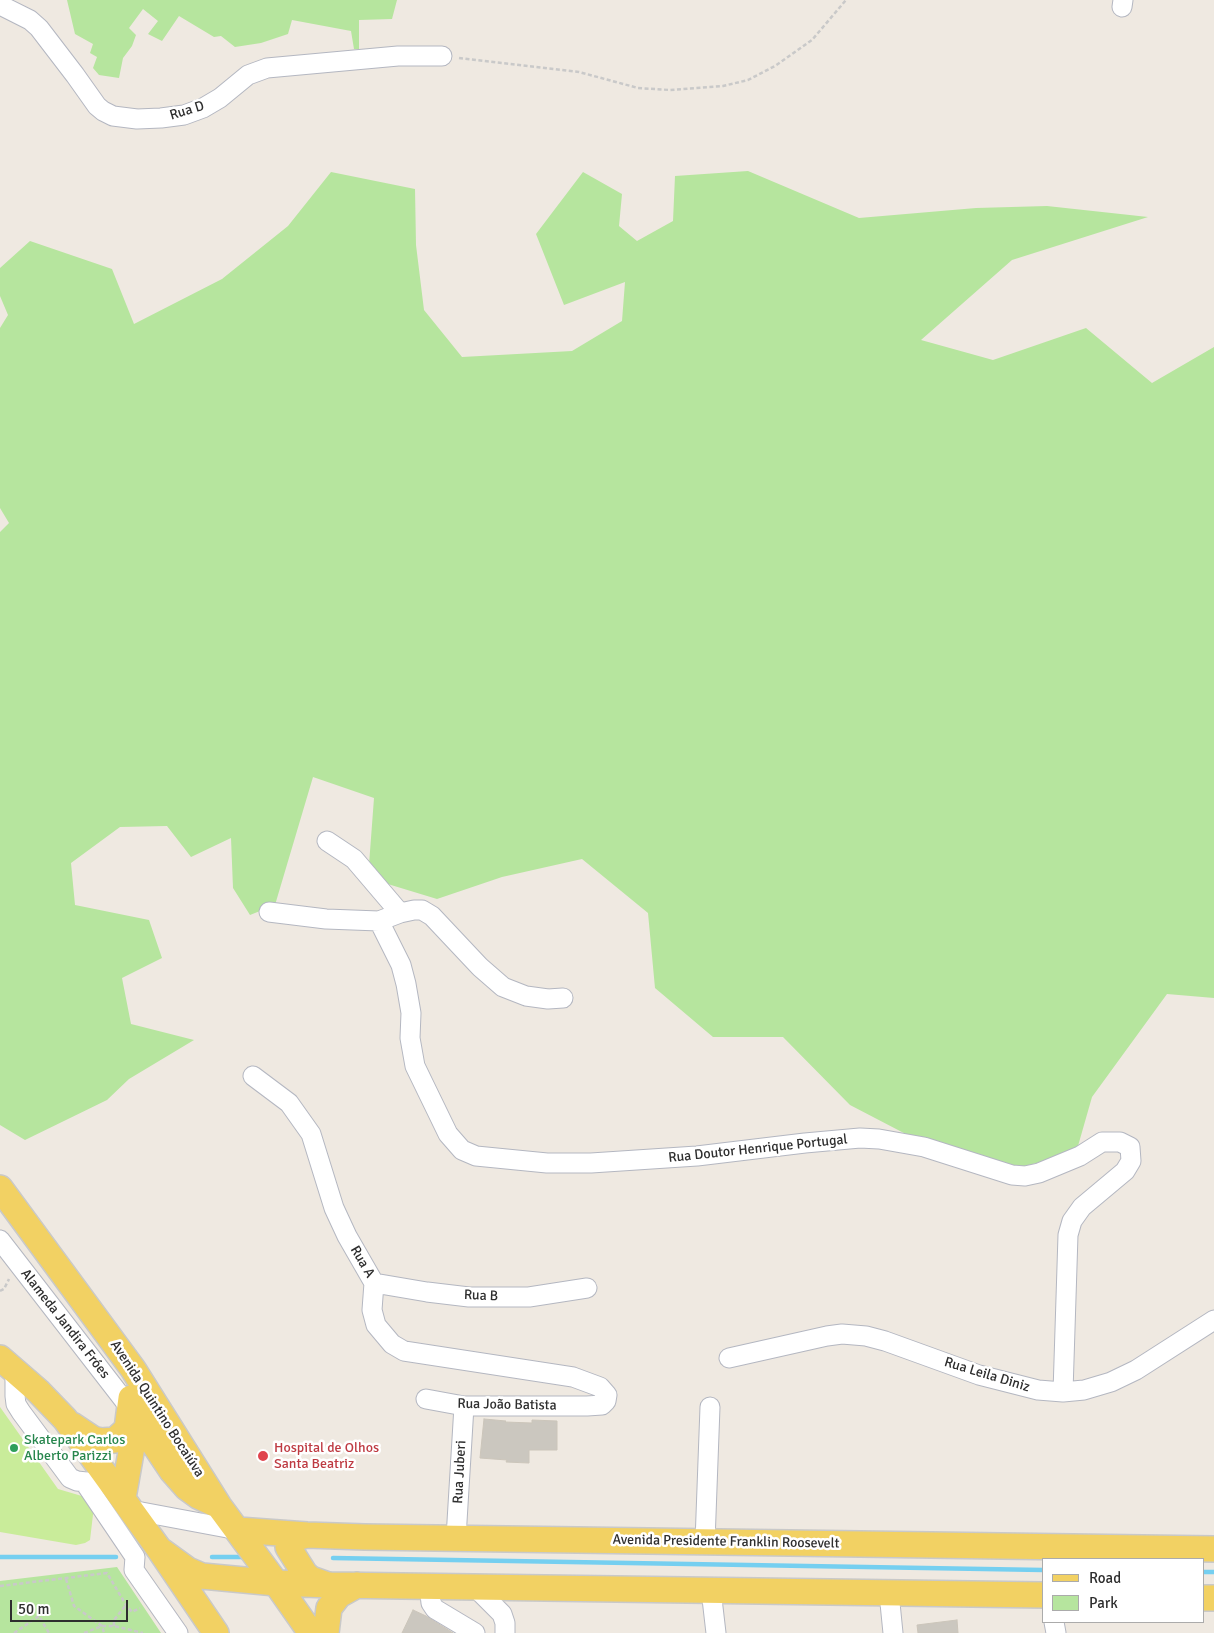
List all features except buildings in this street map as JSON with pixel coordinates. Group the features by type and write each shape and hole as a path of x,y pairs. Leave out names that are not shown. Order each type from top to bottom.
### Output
{"main road":[{"name":"Avenida Quintino Bocaiúva","path":"0,1188 133,1369 219,1506 310,1633"},
{"path":"8,1364 64,1419 159,1550 216,1633"},
{"path":"122,1498 134,1413 133,1369"},
{"path":"64,1419 83,1434 93,1439 108,1441 119,1438 127,1429 134,1413"},
{"path":"134,1413 172,1471 187,1488 198,1496 219,1506"},
{"name":"Avenida Presidente Franklin Roosevelt","path":"238,1530 307,1535 705,1542 1050,1553 1214,1549"},
{"path":"307,1535 290,1541 288,1547 305,1574 311,1579 331,1585"},
{"path":"159,1550 188,1570 202,1576 276,1583 1042,1595"},
{"path":"326,1633 329,1608 339,1595 357,1585"}],"street":[{"name":"Rua D","path":"0,5 30,20 39,28 97,106 113,116 137,120 184,115 203,108 220,98 248,75 267,68 398,56 442,56"},
{"path":"327,841 354,859 400,912"},
{"path":"269,912 379,921 400,912 414,910 428,912 480,967 503,987 526,996 548,999 564,998"},
{"name":"Rua Doutor Henrique Portugal","path":"379,921 401,965 406,984 411,1013 410,1038 415,1066 448,1134 462,1150 476,1156 547,1163 591,1163 697,1156 805,1142 869,1138 924,1147 1012,1175 1025,1176 1039,1173 1080,1156 1102,1142 1120,1142 1130,1147 1131,1161 1125,1170 1082,1207 1072,1220 1068,1235 1063,1392"},
{"name":"Rua A","path":"253,1076 289,1103 311,1134 334,1208 346,1236 374,1283 372,1310 376,1325 392,1344 404,1351 572,1376 592,1383 604,1390 607,1395 606,1401 602,1405 587,1406"},
{"name":"Alameda Jandira Fróes","path":"0,1240 134,1413"},
{"name":"Rua B","path":"374,1283 469,1297 529,1297 587,1288"},
{"name":"Rua Leila Diniz","path":"729,1358 827,1336 842,1334 866,1336 979,1375 1038,1390 1063,1392 1084,1390 1111,1382 1136,1370 1214,1320"},
{"path":"8,1364 16,1404 70,1478 122,1498 238,1530"},
{"name":"Rua João Batista","path":"426,1399 464,1406 587,1406"},
{"name":"Rua Juberi","path":"456,1538 464,1406"},
{"path":"705,1542 710,1407"},
{"path":"85,1483 135,1557 134,1570 178,1633"},
{"path":"429,1586 430,1603 433,1607 475,1633"},
{"path":"474,1586 502,1614 505,1623 505,1633"},
{"path":"711,1590 716,1633"},
{"path":"889,1593 893,1633"}],"path":[{"path":"442,56 579,72 638,88 670,90 722,86 748,80 775,66 812,40 846,0"},
{"path":"0,1586 107,1573 132,1612 155,1600"},
{"path":"66,1578 74,1606 102,1626 104,1633"},
{"path":"114,1626 114,1620 126,1605"},
{"path":"14,1633 39,1616 49,1633"},
{"path":"84,1633 102,1626 114,1626 143,1633"}],"green space":[{"path":"67,0 397,0 392,19 359,20 359,49 354,49 351,31 292,20 288,34 261,43 235,47 221,36 214,37 179,16 162,41 148,34 158,21 143,9 129,28 136,35 132,46 123,58 119,78 99,75 93,68 97,57 90,53 93,44 75,34"},
{"path":"748,171 859,218 976,208 1047,206 1148,217 1012,260 921,340 993,360 1086,328 1152,383 1214,347 1214,998 1167,994 1092,1097 1076,1153 1021,1167 923,1143 850,1105 783,1037 713,1037 655,988 648,913 582,859 502,877 437,899 368,878 374,798 313,777 275,905 250,915 233,888 231,838 191,857 167,826 120,827 71,863 75,905 149,920 162,958 122,978 131,1024 194,1040 129,1079 107,1100 25,1140 0,1125 0,532 9,523 0,508 0,328 8,315 0,296 0,268 30,241 112,269 134,324 222,279 288,226 331,172 415,189 416,245 424,310 462,357 572,351 622,321 625,282 564,305 536,234 583,172 622,194 619,226 637,241 673,221 675,176"},
{"name":"Skatepark Carlos Alberto Parizzi","path":"0,1407 58,1489 92,1499 94,1506 90,1540 76,1545 0,1532"},
{"path":"117,1567 161,1633 0,1633 0,1581"}],"waterway":[{"path":"0,1557 116,1557"},
{"path":"212,1557 245,1557"},
{"path":"333,1558 1042,1570"},
{"path":"1204,1572 1214,1572"}],"place":[{"name":"Skatepark Carlos Alberto Parizzi","path":"14,1448"},
{"name":"Hospital de Olhos Santa Beatriz","path":"263,1456"}]}
